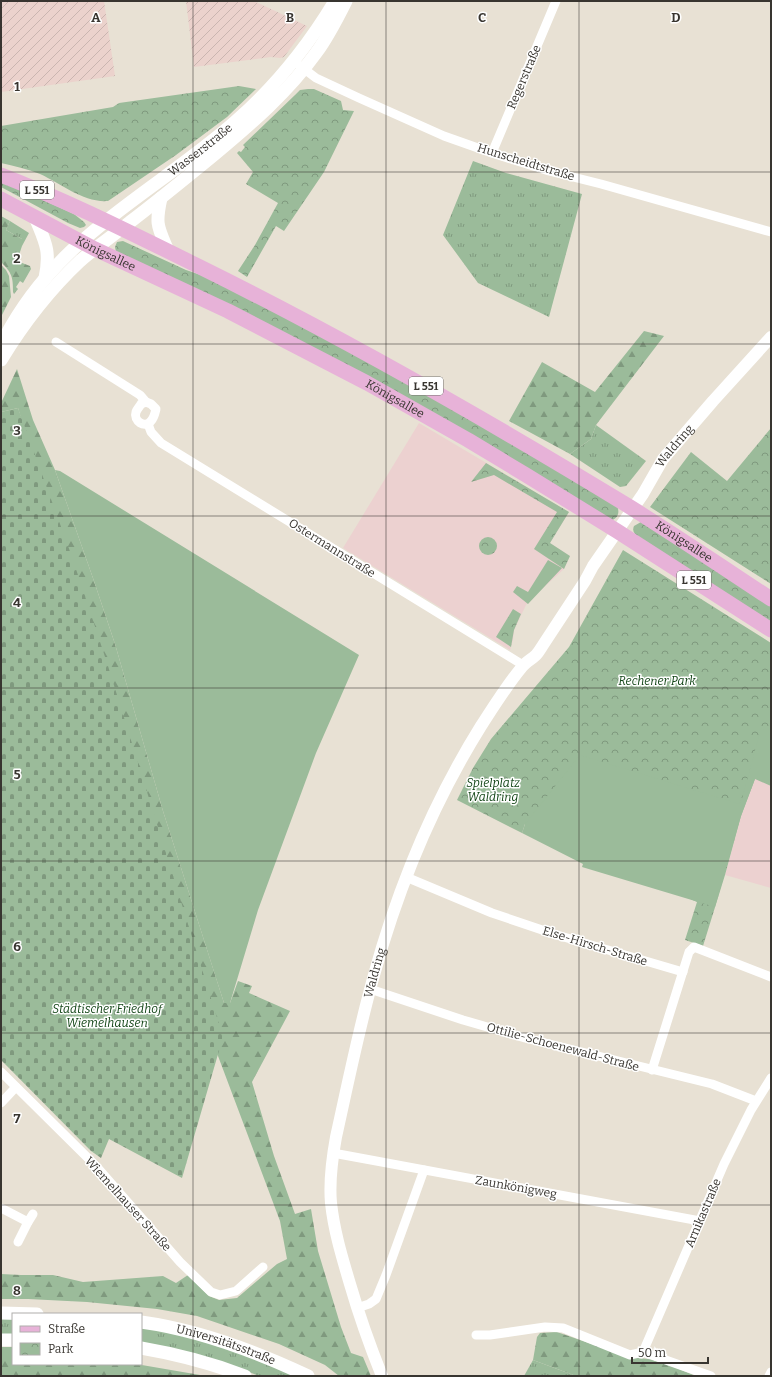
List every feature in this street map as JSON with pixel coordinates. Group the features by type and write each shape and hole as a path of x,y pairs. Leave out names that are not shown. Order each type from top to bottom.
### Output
{"main road":[{"name":"Wasserstraße","path":"1,345 13,322 45,279 69,252 236,122 294,60 315,33 335,1"},
{"name":"Wasserstraße","path":"1,360 38,307 73,268 95,248 161,198 259,116 304,69 334,25 346,1"},
{"name":"Königsallee","path":"1,175 30,186 123,228 254,294 397,370 460,405 632,508 771,599"},
{"path":"161,198 157,214 157,225 168,251"},
{"name":"Königsallee","path":"1,199 81,242 228,311 366,383 468,440 617,531 771,630"},
{"name":"Wasserstraße","path":"35,217 44,238 48,254 45,279"},
{"path":"1,1313 12,1313"},
{"name":"Universitätsstraße","path":"142,1322 160,1325 226,1342 271,1358 308,1376"},
{"path":"1,1340 12,1340"},
{"name":"Universitätsstraße","path":"142,1348 194,1360 245,1376"}],"street":[{"name":"Regerstraße","path":"492,153 554,2"},
{"name":"Hunscheidtstraße","path":"294,60 316,78 444,136 537,167 771,232"},
{"name":"Waldring","path":"382,1376 357,1308 335,1232 330,1185 333,1153 370,989 391,918 406,877 435,810 458,764 492,709 523,665 536,655 543,645 585,581 593,566 672,449 708,406 771,337"},
{"path":"56,342 140,395 146,402 151,404 156,409 152,420 148,424"},
{"name":"Ostermannstraße","path":"146,402 141,404 136,412 138,422 144,425 148,424 151,432 161,443 523,665"},
{"name":"Else-Hirsch-Straße","path":"406,877 492,912 557,935 683,972"},
{"path":"652,1070 689,952 694,947 771,977"},
{"name":"Ottilie-Schoenewald-Straße","path":"370,989 463,1020 525,1038 712,1084 756,1101"},
{"name":"Wiemelhauser Straße","path":"1,1072 96,1166 180,1262 211,1292 220,1295 236,1291 263,1267"},
{"name":"Arnikastraße","path":"643,1352 724,1164 756,1101 771,1078"},
{"path":"1,1103 16,1087"},
{"name":"Zaunkönigweg","path":"333,1153 700,1221"},
{"path":"357,1308 369,1304 376,1299 380,1291 424,1170"},
{"path":"1,1208 28,1222"},
{"path":"18,1242 33,1214"},
{"path":"476,1335 490,1335 545,1327 563,1328 630,1355 643,1352 712,1376"},
{"path":"769,1376 771,1372"}],"shaded area":[{"path":"1,1 104,1 115,76 1,92"},
{"path":"186,1 254,1 307,26 284,57 271,57 194,67"},
{"path":"419,423 569,512 550,543 570,556 564,569 526,605 514,630 510,650 343,548"},
{"path":"771,761 771,888 725,875 741,816 755,779"}],"green space":[{"path":"239,86 256,89 227,117 176,155 108,201 90,199 73,192 40,174 1,163 1,126 113,107 119,103"},
{"path":"314,89 341,101 343,110 354,111 324,172 284,231 276,226 247,277 238,271 255,245 278,203 246,184 253,172 237,153 239,151 241,152 245,147 243,145 300,90"},
{"path":"473,161 506,173 582,194 549,317 478,283 443,235"},
{"path":"1,181 74,214 86,225 80,228 68,223 1,187"},
{"path":"1,216 10,221 6,230 22,239 22,246 17,261 30,266 31,269 23,283 20,281 16,287 18,289 14,294 11,276 8,269 1,262"},
{"path":"10,221 29,233 22,246 22,239 6,230"},
{"path":"123,241 186,270 210,278 416,387 617,506 617,516 612,520 116,252 115,247 117,242"},
{"path":"1,265 9,276 11,297 1,317"},
{"path":"644,331 664,336 596,425 591,439 570,454 509,421 542,362 595,392"},
{"path":"17,369 33,420 55,470 115,644 163,811 224,1003 230,1003 238,981 252,986 249,993 290,1011 252,1082 274,1156 295,1214 311,1209 318,1251 341,1327 351,1353 363,1357 371,1376 339,1376 325,1365 279,1344 197,1316 157,1309 87,1302 1,1299 1,1274 53,1275 83,1282 163,1276 176,1283 188,1275 209,1296 219,1300 237,1298 277,1264 287,1259 280,1221 215,1048 18,408 1,412 1,403"},
{"name":"Städtischer Friedhof Wiemelhausen","path":"18,408 72,557 108,666 223,1037 182,1178 109,1139 101,1158 91,1151 1,1060 1,412"},
{"path":"596,425 646,461 626,486 620,487 570,454 591,439"},
{"path":"771,428 771,584 650,507 691,452 727,481"},
{"path":"486,463 569,512 550,543 570,556 564,569 534,549 557,512 494,475 471,482"},
{"path":"55,470 60,471 359,655 316,753 258,910 230,1003 224,1003 163,811 115,644"},
{"path":"641,522 771,606 771,623 638,537 633,528"},
{"path":"488,537 494,540 497,546 494,552 488,555 482,552 479,546 482,540"},
{"name":"Rechener Park","path":"623,550 771,643 771,761 755,779 741,816 703,946 685,940 697,902 525,824 522,833 457,800 473,768 491,739 569,647"},
{"path":"548,560 562,568 528,604 513,592 517,586 528,592"},
{"path":"513,609 521,614 514,630 511,647 496,637"},
{"path":"761,728 771,733 771,786 755,779 741,816 715,907 582,867 583,864 522,833 525,824 580,755 739,804 742,799"},
{"path":"1,1319 12,1319 12,1334 1,1334"},
{"path":"142,1328 164,1331 219,1345 297,1376 259,1376 244,1370 142,1342"},
{"path":"557,1332 629,1357 657,1360 696,1376 576,1376 533,1360 537,1337 540,1333"},
{"path":"1,1347 12,1347 12,1365 142,1365 206,1376 1,1376"},
{"path":"533,1360 576,1376 524,1376"}],"park label":[{"name":"Spielplatz Waldring","path":"493,790"}]}
